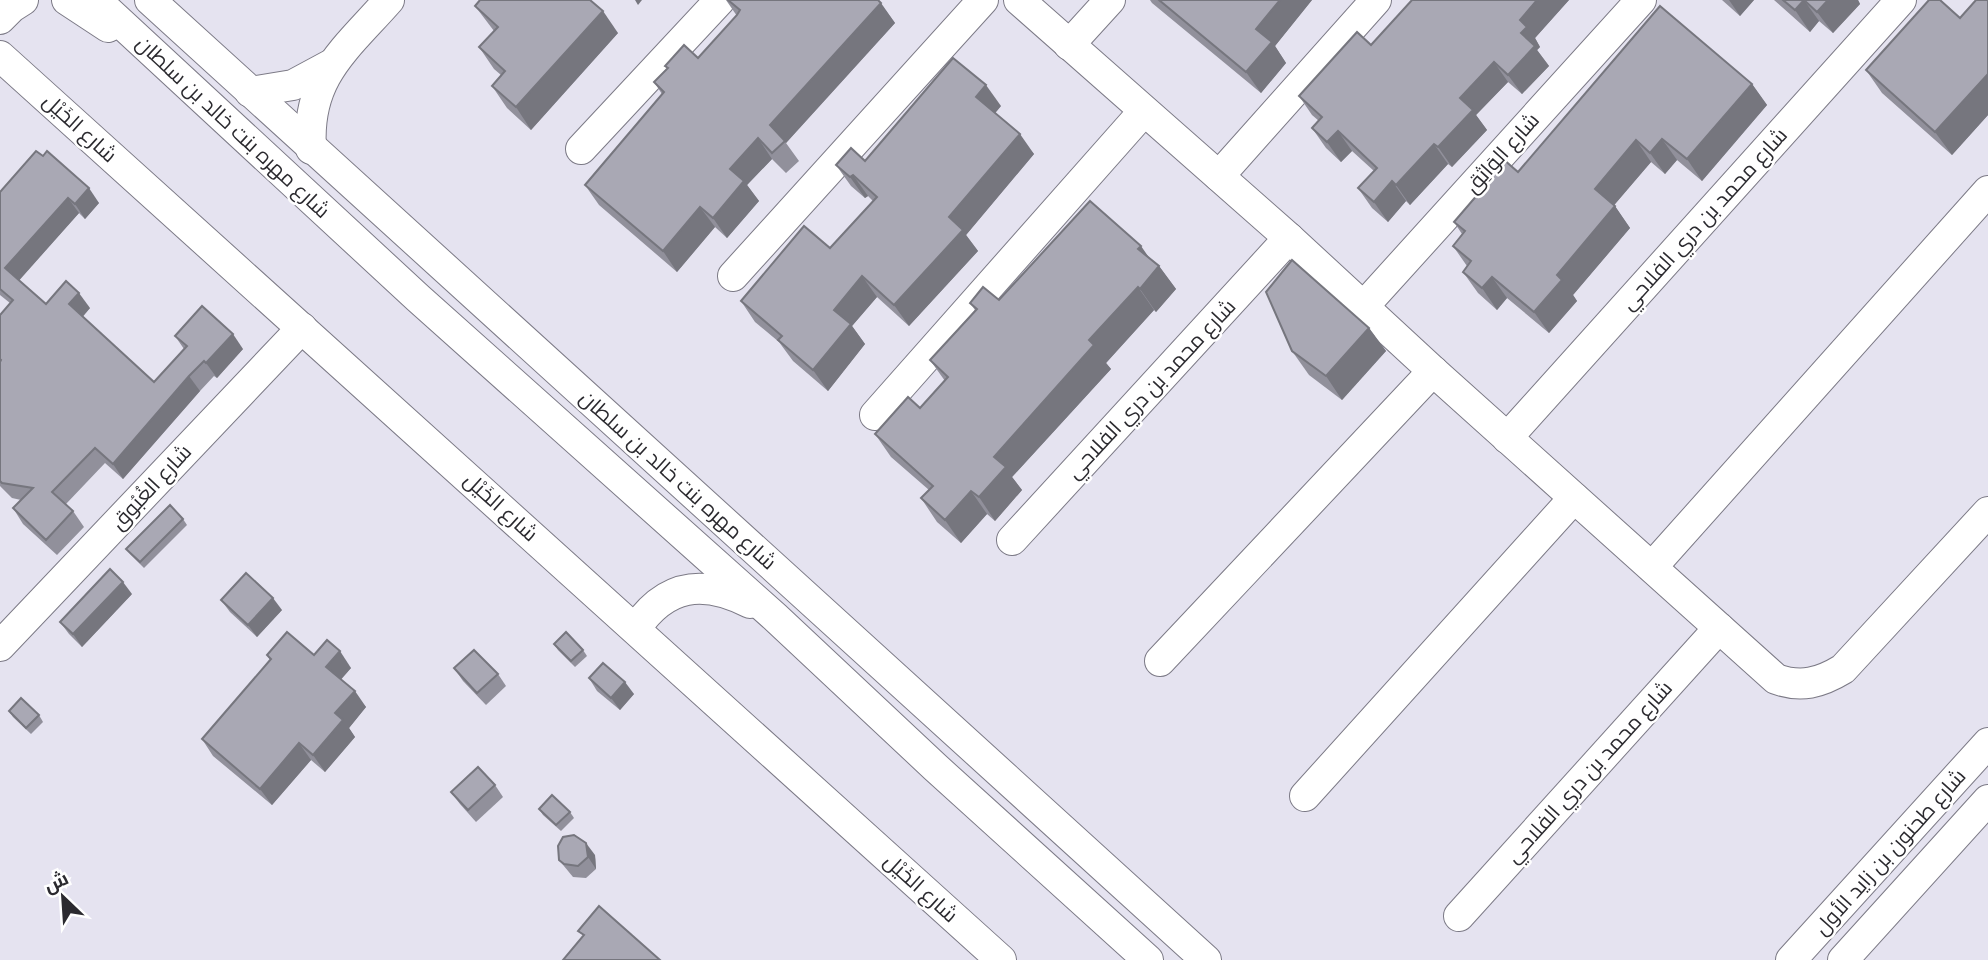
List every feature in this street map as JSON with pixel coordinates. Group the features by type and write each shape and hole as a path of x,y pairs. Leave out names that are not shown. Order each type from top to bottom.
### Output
{"street":[{"path":"67,0 114,31 140,40"},
{"name":"شارع مهره بنت خالد بن سلطان","path":"96,0 310,199 775,617 1147,960"},
{"name":"شارع مهره بنت خالد بن سلطان","path":"150,0 1206,960"},
{"path":"312,149 312,113 316,95 332,64 389,0"},
{"path":"581,149 720,0"},
{"path":"733,276 983,0"},
{"path":"1019,0 1289,238 1433,372 1776,679 1791,684 1809,684 1828,678 1843,669 1988,512"},
{"path":"1069,45 1110,0"},
{"path":"1219,176 1377,0"},
{"name":"شارع الوَاثِق","path":"1363,307 1641,0"},
{"name":"شارع محمد بن دري الفلاحي","path":"1507,438 1901,0"},
{"name":"شارع الخَيْل","path":"0,56 1001,960"},
{"path":"250,92 293,85 332,64"},
{"path":"875,415 1144,110"},
{"path":"1652,567 1988,191"},
{"name":"شارع محمد بن دري الفلاحي","path":"1012,540 1289,238"},
{"name":"شارع الغُبُوق","path":"0,646 302,328"},
{"path":"1160,661 1433,372"},
{"path":"1306,796 1574,498"},
{"path":"636,628 647,612 662,600 679,591 698,587 718,589 737,596 775,617"},
{"name":"شارع محمد بن دري الفلاحي","path":"1459,916 1719,628"},
{"name":"شارع طحنون بن زايد الأول","path":"1791,960 1988,743"},
{"name":"شارع طحنون بن زايد الأول","path":"1843,960 1988,800"}],"building":[{"path":"480,0 590,0 603,11 516,107 492,86 505,71 479,47 498,27 475,6"},
{"path":"728,0 878,0 881,3 770,125 785,141 772,153 758,138 730,169 744,181 713,218 700,207 663,251 585,185 664,92 654,82 668,68 665,66 684,45 698,58 737,15 740,10"},
{"path":"1159,0 1280,0 1256,29 1272,42 1246,72"},
{"path":"1412,0 1537,0 1520,20 1527,27 1521,33 1535,46 1508,75 1494,62 1460,98 1473,110 1438,147 1434,144 1396,185 1392,181 1374,202 1358,188 1377,168 1338,131 1327,142 1312,128 1322,117 1299,96 1357,32 1371,45"},
{"path":"1783,0 1804,0 1795,10"},
{"path":"1804,0 1828,0 1817,12"},
{"path":"1929,0 1940,0 1960,18 1976,0 1988,0 1988,74 1935,132 1866,70"},
{"path":"1660,6 1752,84 1687,159 1662,139 1650,153 1636,140 1595,189 1615,206 1557,275 1562,280 1534,312 1492,277 1482,288 1463,272 1471,261 1453,246 1465,231 1454,222 1485,186 1482,184 1503,159 1518,172"},
{"path":"953,58 986,85 976,97 1020,134 949,217 963,230 894,305 862,276 834,310 851,324 813,370 778,340 782,336 741,301 804,226 830,248 877,197 853,175 850,177 836,165 851,148 865,161"},
{"path":"36,151 43,156 47,151 89,188 75,204 68,198 5,268 46,304 66,281 79,293 69,304 154,382 187,346 175,336 202,306 233,334 206,363 204,361 189,376 113,464 95,448 52,492 73,511 46,540 13,508 33,488 0,481 0,315 13,300 0,289 0,192"},
{"path":"1090,201 1141,246 1138,249 1159,266 1089,340 1094,345 994,457 1006,467 979,497 971,491 945,520 921,498 933,486 875,434 908,397 920,408 948,377 930,360 977,309 970,303 983,287 999,300"},
{"path":"1292,260 1369,328 1326,376 1292,351 1266,292"},
{"path":"170,505 183,519 140,562 126,549"},
{"path":"110,569 123,582 73,634 60,622"},
{"path":"246,573 273,598 248,625 221,600"},
{"path":"287,632 314,655 327,640 340,651 326,667 355,691 335,713 343,720 313,755 299,743 260,789 202,739 271,659 267,655"},
{"path":"566,632 583,650 571,661 554,644"},
{"path":"474,650 498,674 477,693 454,668"},
{"path":"603,663 625,682 611,698 589,678"},
{"path":"21,698 39,715 26,728 9,711"},
{"path":"478,767 495,785 468,810 451,792"},
{"path":"552,795 570,812 556,825 539,809"},
{"path":"574,835 586,843 588,857 578,866 564,864 559,860 558,846 563,837"},
{"path":"599,906 660,960 563,960 584,935 578,931"}]}
